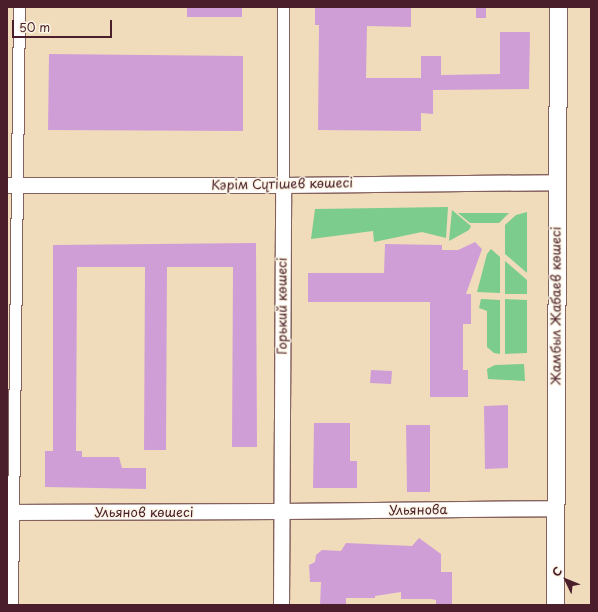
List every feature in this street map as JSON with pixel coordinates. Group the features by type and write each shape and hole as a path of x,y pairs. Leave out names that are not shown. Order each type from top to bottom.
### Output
{"main road":[{"name":"Жамбыл Жабаев көшесі","path":"555,605 558,7"},
{"name":"Кәрім Сүтішев көшесі","path":"12,185 283,185 557,182"},
{"name":"Горький көшесі","path":"281,605 283,185"},
{"name":"Ульянова","path":"281,511 555,508"},
{"name":"Ульянов көшесі","path":"10,512 281,511"}],"street":[{"path":"12,605 10,512 15,441 12,185 19,7"},
{"name":"Горький көшесі","path":"283,7 283,185"}],"green space":[{"path":"448,207 446,238 422,232 374,242 373,231 311,239 315,209"},
{"path":"452,210 471,226 469,230 449,241"},
{"path":"527,212 527,273 505,254 505,225 516,215"},
{"path":"458,213 509,213 499,223 470,223"},
{"path":"491,249 500,257 500,293 477,292 487,254"},
{"path":"505,261 527,280 527,294 505,294"},
{"path":"481,299 500,300 500,354 494,353 487,347 487,311 479,308"},
{"path":"505,299 527,300 527,353 505,354"},
{"path":"524,364 525,381 488,379 487,369 495,365"}],"building":[{"path":"187,7 242,7 242,17 187,17"},
{"path":"315,7 411,7 411,27 367,26 366,78 421,78 421,56 441,56 441,75 500,74 500,32 530,32 529,89 433,90 433,114 421,113 421,131 318,130 319,25 315,25"},
{"path":"476,7 486,7 486,18 476,18"},
{"path":"49,54 243,56 243,131 48,130"},
{"path":"475,242 482,249 466,294 471,294 471,324 463,324 463,370 468,370 468,397 430,397 430,302 308,302 308,273 384,273 385,244 442,245 442,250 458,250"},
{"path":"256,243 257,447 232,447 233,267 167,267 166,450 144,450 145,267 77,267 76,451 82,451 82,457 119,457 122,468 146,468 146,489 45,487 45,451 53,451 53,245"},
{"path":"371,370 392,371 391,384 370,383"},
{"path":"508,405 508,468 485,469 484,406"},
{"path":"314,423 350,423 350,461 357,461 357,488 313,488"},
{"path":"406,425 430,425 430,492 407,492"},
{"path":"419,538 441,554 441,572 452,572 452,605 436,605 436,600 431,599 401,599 401,592 375,596 375,598 346,598 346,605 320,605 321,582 310,582 309,565 315,562 316,555 322,550 341,551 346,543 412,546"}]}
